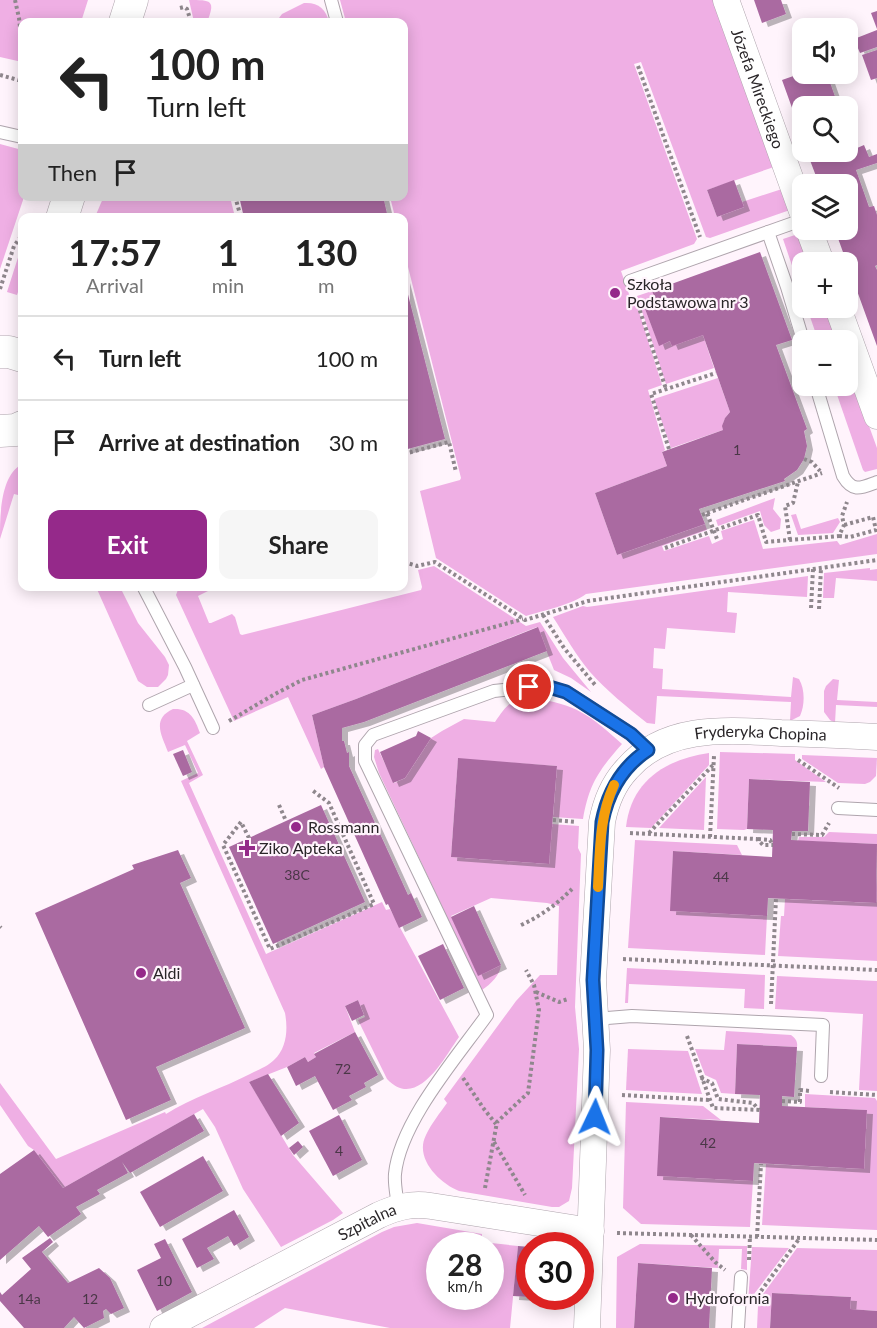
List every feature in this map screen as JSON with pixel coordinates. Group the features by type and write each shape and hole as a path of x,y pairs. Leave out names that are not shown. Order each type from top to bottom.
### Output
{"street":[{"path":"126,18 132,0"},
{"name":"Józefa Mireckiego","path":"726,0 792,183"},
{"path":"842,318 877,416"},
{"path":"0,431 18,429"},
{"name":"Fryderyka Chopina","path":"587,1328 603,1232 593,980 600,849 608,797 616,782 633,761 648,750 670,739 701,732 744,731 877,737"},
{"name":"Szpitalna","path":"163,1328 398,1207 418,1204 603,1232"}],"lane":[{"path":"331,0 336,18"},
{"path":"0,132 18,136"},
{"path":"630,281 792,224"},
{"path":"768,232 800,330"},
{"path":"819,396 847,483 853,488 861,488 877,482"},
{"path":"146,591 213,728"},
{"path":"149,705 193,685"},
{"path":"398,1207 394,1177 397,1160 414,1119 488,1015 365,761 365,745 373,735 494,691 549,687 566,692 631,734 648,750"},
{"path":"838,808 877,810"},
{"path":"596,1019 621,1016 823,1025 821,1076"},
{"path":"738,1328 741,1277"}],"path":[{"path":"15,0 20,18"},
{"path":"180,8 187,9 190,18"},
{"path":"638,66 700,237"},
{"path":"0,75 18,80"},
{"path":"0,289 14,246 18,240"},
{"path":"630,281 666,389"},
{"path":"669,449 651,394 716,373"},
{"path":"408,453 449,442 456,472"},
{"path":"804,459 813,462 821,473"},
{"path":"717,539 704,514 840,466"},
{"path":"790,540 784,506 793,503 798,481"},
{"path":"839,536 844,525 842,516 853,488"},
{"path":"665,548 758,515 766,542 850,537 876,530 873,517 844,525"},
{"path":"228,721 302,680 588,601 877,560"},
{"path":"408,563 417,566 435,562 523,619"},
{"path":"819,609 822,568"},
{"path":"811,608 813,569"},
{"path":"543,615 564,648 597,687"},
{"path":"710,837 715,731"},
{"path":"798,751 797,759 839,789 838,808"},
{"path":"649,834 714,764"},
{"path":"249,838 241,822 223,845 270,949 374,904 329,803 312,790"},
{"path":"279,805 286,821"},
{"path":"553,820 586,823"},
{"path":"630,833 757,839"},
{"path":"792,834 822,835"},
{"path":"521,925 551,909 576,884"},
{"path":"771,1005 776,898"},
{"path":"623,959 877,970"},
{"path":"485,1188 496,1124 528,1093 539,1010 534,985 526,970"},
{"path":"535,992 559,1002 571,996"},
{"path":"680,1018 709,1100 713,1108 760,1110 753,1103 718,1099 712,1083 702,1078"},
{"path":"452,1063 496,1124"},
{"path":"782,1101 800,1102 800,1090 877,1095"},
{"path":"622,1095 709,1100"},
{"path":"493,1142 528,1200"},
{"path":"756,1237 761,1164"},
{"path":"603,1232 877,1240"},
{"path":"691,1235 715,1262 725,1270 741,1277"},
{"path":"755,1299 800,1238"}],"shaded area":[{"path":"0,0 88,0 82,18 18,18 18,61 0,57"},
{"path":"189,0 202,0 210,3 208,18 193,18"},
{"name":"Szkoła Podstawowa nr 3","path":"340,0 713,0 774,167 707,190 717,217 744,207 742,202 782,189 790,210 710,238 706,237 641,62 634,64 697,239 694,244 621,271 630,297 634,296 662,385 648,390 665,450 662,452 667,466 595,493 617,555 705,524 707,530 662,546 664,551 709,536 712,544 723,539 721,531 754,520 763,549 837,541 840,545 877,534 877,554 586,594 566,604 526,616 436,558 420,491 461,478 408,267 408,213 394,213 391,201 408,201 408,18 345,18"},
{"path":"304,3 321,7 328,18 279,18 282,14"},
{"path":"0,144 18,149 18,201 23,201 0,269"},
{"path":"102,201 231,201 234,213 97,213"},
{"path":"792,236 792,240 800,240 805,252 792,252 792,266 783,239"},
{"path":"18,258 18,292 17,295 7,292"},
{"path":"652,291 654,296 642,301 659,345 703,335 714,368 666,384 637,296"},
{"path":"810,318 829,318 833,330 815,330"},
{"path":"718,378 730,412 724,420 723,430 671,448 654,399"},
{"path":"837,396 858,396 877,448 877,469 865,472"},
{"path":"18,467 18,495 14,494 0,539 1,508 5,487"},
{"path":"775,498 773,509 781,519 780,529 771,532 764,525 760,511 718,526 716,520"},
{"path":"796,514 801,529 838,518 840,522 833,533 798,535 791,515"},
{"path":"434,566 526,626 540,622 563,658 591,692 571,678 554,670 537,627 312,715 324,767 321,769 288,697 234,721 176,595 178,591 207,591 198,596 209,623 232,614 242,635 421,590 418,570"},
{"path":"870,568 870,570 877,569 877,581 836,578 834,598 823,598 824,573"},
{"path":"808,576 807,597 728,592 727,612 737,613 735,633 667,628 665,649 654,648 653,668 663,669 662,689 791,697 793,677 799,679 804,697 803,707 800,716 790,721 791,702 657,696 655,724 647,723 590,672 553,617 583,606"},
{"path":"98,591 122,591 138,623 169,665 166,679 158,687 147,687 138,681"},
{"path":"833,679 839,680 837,700 877,702 877,707 836,705 835,723 830,720 824,712 824,691"},
{"path":"532,698 582,712 622,744 596,778 588,796 583,819 553,817 557,766 458,759 451,857 549,864 552,824 579,826 578,848 581,854 575,1007 579,1049 572,1188 569,1201 559,1207 459,1191 444,1182 430,1169 423,1152 423,1144 430,1127 447,1103 444,1099 516,1001 540,975 557,975 559,906 491,898 451,916 478,975 501,965 494,979 482,990 379,773 374,757 375,750 378,749 394,783 405,778 431,738 442,731 464,719 495,722 510,704"},
{"path":"173,709 188,712 200,733 187,741 203,775 189,783 266,954 382,902 386,910 390,909 459,1037 429,1078 409,1089 398,1087 387,1079 358,1020 365,1017 358,1000 345,1006 355,1032 314,1053 316,1057 308,1062 305,1057 249,1082 293,1155 343,1213 281,1247 243,1189 215,1127 203,1109 63,1188 34,1150 28,1146 0,1105 0,1083 56,1159 165,1112 166,1114 240,1079 269,1064 282,1050 286,1032 285,1013 181,781 198,773 185,745 168,752 161,734 162,718"},
{"path":"720,752 795,754 795,760 826,782 749,779 747,829 717,829"},
{"path":"709,753 709,765 651,828 626,827 635,797 653,775 679,761"},
{"path":"802,755 877,758 876,776 865,784 838,783 802,759"},
{"path":"706,777 704,830 659,828"},
{"path":"829,832 877,834 877,844 798,841 799,837 824,837"},
{"path":"635,840 737,845 742,855 673,851 671,911 767,916 765,955 628,948"},
{"path":"877,872 877,961 778,956 781,916 784,916 785,899 875,903"},
{"path":"627,968 765,975 764,1009 744,1008 745,989 629,984 628,1003 625,1003"},
{"path":"777,976 877,981 877,1091 859,1090 863,1014 775,1009"},
{"path":"726,1031 791,1035 796,1040 797,1047 737,1044 735,1094 721,1093 716,1080 705,1075 695,1049 724,1050"},
{"path":"628,1049 688,1051 702,1094 626,1090"},
{"path":"805,1094 875,1098 877,1101 877,1230 762,1225 766,1164 864,1169 867,1110 805,1107"},
{"path":"626,1102 703,1106 721,1120 660,1117 658,1176 753,1181 750,1227 641,1224 623,1208"},
{"path":"417,1223 470,1232 426,1232 426,1310 504,1310 504,1244 516,1246 510,1328 390,1328 285,1308 254,1328 202,1328 394,1227"},
{"path":"640,1244 747,1246 747,1270 741,1269 742,1249 719,1249 718,1268 638,1263 634,1328 616,1328 617,1257"},
{"path":"752,1247 789,1248 748,1302"},
{"path":"797,1248 877,1250 877,1311 850,1309 851,1297 772,1293 770,1328 757,1328 758,1306 755,1305"}],"building":[{"path":"754,0 781,0 786,14 762,23"},
{"path":"877,11 877,29 871,13"},
{"path":"877,30 877,47 860,53 858,37"},
{"path":"877,50 877,78 871,80 862,55"},
{"path":"792,76 792,84 831,84 835,96 792,96 792,108 782,80"},
{"path":"864,145 869,157 877,154 877,163 856,170 857,174 815,174 811,162 858,162 858,148"},
{"path":"858,176 869,207 874,206 877,215 877,265 875,266 877,270 877,346 858,294 858,252 843,252 839,240 858,240"},
{"path":"734,180 744,207 717,217 707,190"},
{"path":"240,201 384,201 387,213 243,213"},
{"path":"760,252 792,340 776,345 792,388 792,396 795,396 807,429 804,431 807,446 804,459 797,470 784,479 785,481 699,509 705,524 617,555 595,493 667,466 662,452 723,430 725,418 730,412 703,335 672,346 670,341 659,346 642,301 654,296 652,291"},
{"path":"408,295 445,439 408,449"},
{"path":"538,627 547,651 364,722 342,728 342,741 344,741 347,753 349,752 349,766 408,895 411,893 422,917 399,928 388,904 386,905 324,767 312,715"},
{"path":"418,731 431,738 405,778 393,783 380,752 416,736"},
{"path":"183,750 192,772 183,776 173,754"},
{"path":"458,758 557,766 549,864 451,857"},
{"path":"749,779 810,782 808,831 792,831 791,840 877,844 876,903 768,898 767,916 670,911 673,851 772,857 773,830 747,829"},
{"path":"321,805 365,902 273,944 229,847"},
{"name":"Aldi","path":"178,850 191,878 180,883 245,1028 156,1067 171,1100 126,1120 35,913 134,869 132,865"},
{"path":"474,906 501,965 478,976 451,917"},
{"path":"443,944 464,988 440,1000 418,956"},
{"path":"358,1000 364,1015 352,1021 345,1006"},
{"path":"355,1032 378,1075 364,1083 366,1087 349,1096 352,1100 333,1110 315,1076 296,1086 287,1067 305,1057 308,1062 316,1057 314,1054"},
{"path":"737,1044 797,1047 794,1097 782,1096 782,1106 867,1110 864,1169 754,1163 753,1181 657,1176 660,1117 759,1123 760,1095 735,1094"},
{"path":"268,1074 299,1123 281,1136 249,1082"},
{"path":"194,1114 204,1131 130,1173 122,1162 128,1173 97,1190 100,1194 76,1207 81,1214 48,1237 39,1226 0,1260 0,1174 34,1150 63,1188"},
{"path":"339,1115 362,1160 333,1176 309,1131"},
{"path":"298,1141 303,1147 294,1155 289,1148"},
{"path":"203,1156 223,1191 160,1227 140,1192"},
{"path":"234,1210 249,1237 234,1246 228,1236 207,1248 214,1259 197,1268 182,1239"},
{"path":"50,1238 53,1242 42,1252 68,1283 99,1268 110,1278 124,1308 111,1314 106,1309 103,1311 104,1318 84,1328 74,1317 64,1328 24,1328 0,1301 0,1292 2,1295 31,1269 22,1258"},
{"path":"165,1239 192,1292 157,1311 137,1270 161,1258 154,1244"},
{"name":"Hydrofornia","path":"638,1263 712,1268 709,1328 634,1328"},
{"path":"516,1266 516,1296 513,1296"},
{"path":"772,1293 851,1297 850,1309 877,1311 877,1328 770,1328"}],"slow traffic":[{"path":"598,887 602,822 608,797 614,785"}],"place":[{"name":"Szkoła Podstawowa nr 3","path":"615,293"},
{"name":"Rossmann","path":"296,827"},
{"name":"Ziko Apteka","path":"247,848"},
{"name":"Aldi","path":"141,973"},
{"name":"Hydrofornia","path":"673,1298"}],"route":[{"path":"529,687 549,687 566,692 631,734 648,750 633,761 616,782 608,797 602,822 593,980 597,1050 595,1117"}]}
